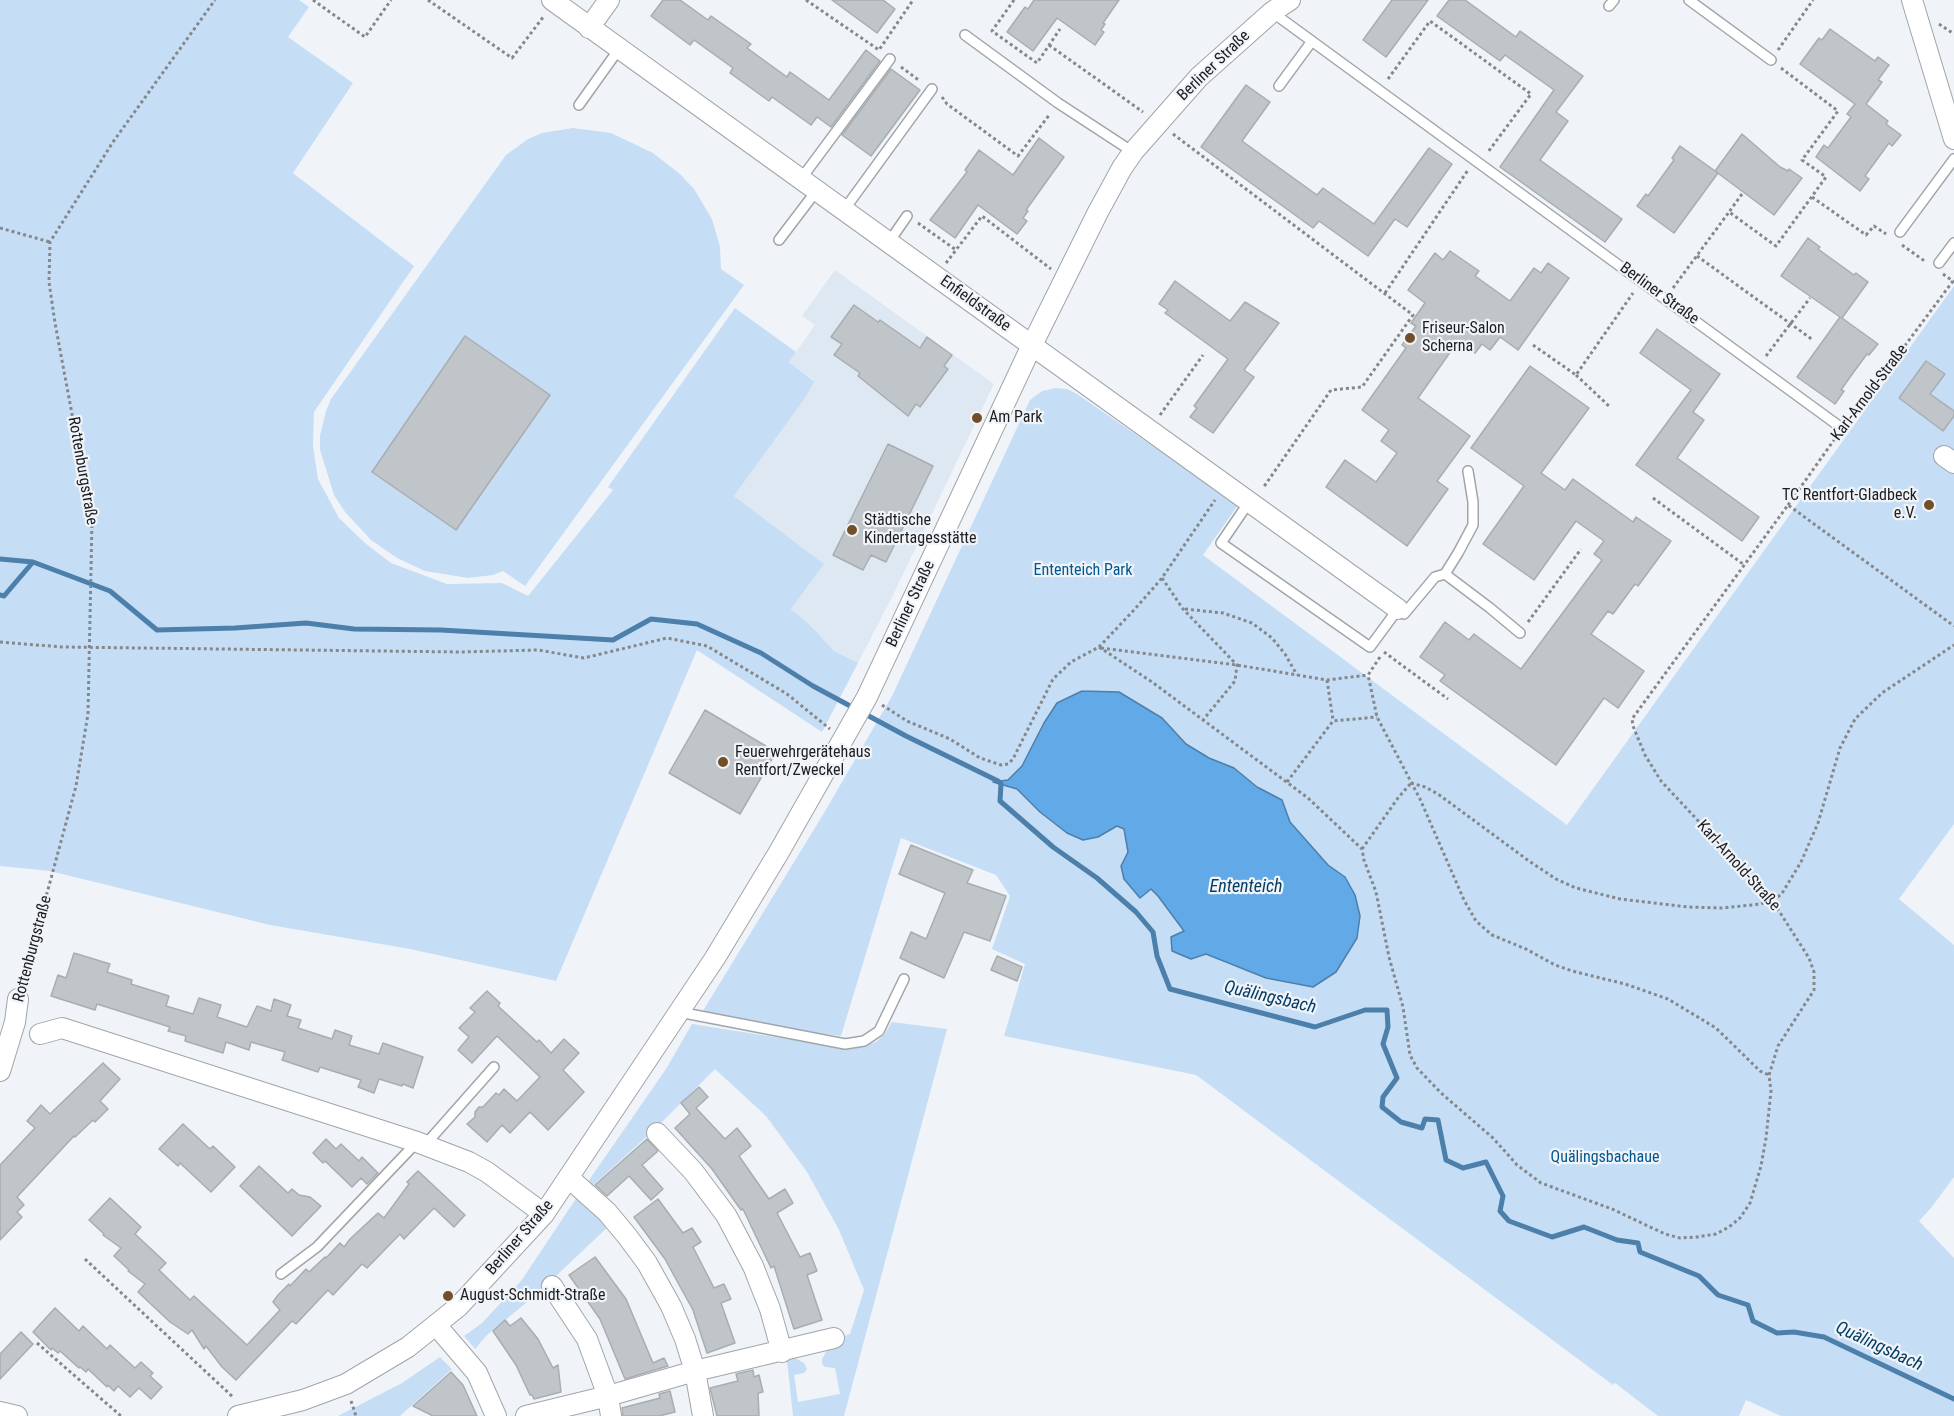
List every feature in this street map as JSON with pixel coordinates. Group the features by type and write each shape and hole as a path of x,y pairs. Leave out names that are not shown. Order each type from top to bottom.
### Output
{"street":[{"path":"589,28 609,0"},
{"path":"1912,0 1947,94 1954,139"},
{"name":"Enfieldstraße","path":"553,1 1398,609"},
{"name":"Berliner Straße","path":"244,1415 303,1400 346,1384 408,1347 458,1307 544,1214 679,1012 779,852 867,697 1032,345 1098,212 1132,153 1199,77 1277,5"},
{"name":"Rottenburgstraße","path":"0,1071 18,999"},
{"path":"40,1034 62,1028 421,1143 469,1162 487,1172 544,1214"},
{"path":"657,1132 693,1171 726,1215 753,1266 771,1309 782,1352"},
{"path":"569,1178 607,1212 647,1263 671,1306 685,1339 695,1371 703,1416"},
{"path":"552,1286 587,1339 608,1396 611,1416"},
{"path":"436,1325 477,1374 498,1415"},
{"path":"526,1416 695,1371 834,1338"},
{"path":"0,1412 17,1416"}],"lane":[{"path":"1689,0 1771,60"},
{"name":"Berliner Straße","path":"1277,5 1312,41 1842,429"},
{"path":"965,35 1132,153"},
{"path":"1279,86 1312,41"},
{"path":"579,105 619,49"},
{"path":"780,240 809,185 890,59"},
{"path":"844,210 932,89"},
{"path":"1897,236 1954,159"},
{"path":"889,242 908,216"},
{"path":"1938,266 1954,243"},
{"path":"1250,503 1221,543 1370,647 1398,609 1404,614 1435,577 1444,574 1473,525 1473,502 1468,471"},
{"path":"1444,574 1520,633"},
{"path":"679,1012 844,1044 864,1041 879,1031 904,979"},
{"path":"281,1274 317,1247 494,1067"}],"path":[{"path":"0,228 50,242 107,150 215,0"},
{"path":"314,0 365,37 391,0"},
{"path":"428,0 512,58 553,1"},
{"path":"806,0 879,50 1018,156 1059,103"},
{"path":"879,50 913,0"},
{"path":"1014,0 992,31 1037,63 1060,29"},
{"path":"1729,212 1776,246 1826,177 1802,160 1838,111 1771,60 1813,0"},
{"path":"1380,90 1430,21 1531,94 1478,162 1385,293"},
{"path":"1049,45 1158,123 1413,315 1362,387 1331,390 1250,503"},
{"path":"1665,299 1742,194"},
{"path":"1812,197 1866,235 1874,226 1888,235"},
{"path":"908,216 956,250"},
{"path":"935,276 982,216 1065,279"},
{"path":"1897,236 1928,263"},
{"name":"Rottenburgstraße","path":"18,999 76,786 88,714 92,522 55,323 50,282 50,242"},
{"path":"1697,256 1813,340"},
{"path":"1938,266 1953,281"},
{"path":"1576,375 1641,281"},
{"name":"Karl-Arnold-Straße","path":"1362,849 1376,892 1389,957 1403,1006 1410,1055 1417,1068 1441,1094 1493,1137 1517,1166 1541,1183 1612,1209 1665,1234 1680,1238 1716,1234 1740,1218 1750,1203 1757,1184 1766,1138 1771,1091 1769,1075 1778,1046 1810,999 1815,982 1815,972 1809,958 1772,900 1668,791 1653,769 1632,719 1743,564 1953,281"},
{"path":"1758,367 1810,298"},
{"path":"1533,345 1576,375 1610,407"},
{"path":"1149,431 1203,355"},
{"path":"867,697 916,725 950,739 980,758 1001,765 1008,764 1053,680 1071,663 1099,648 1162,578 1225,486"},
{"path":"1653,498 1743,564"},
{"path":"1788,505 1954,626"},
{"path":"1520,633 1581,549"},
{"path":"1162,578 1184,609 1237,665"},
{"path":"1184,609 1223,613 1252,623 1272,638 1297,675"},
{"path":"0,642 90,647 537,650 584,658 667,638 707,646 786,694 843,739"},
{"path":"1373,644 1448,699"},
{"path":"1411,783 1438,794 1529,861 1556,879 1576,888 1620,899 1688,907 1745,907 1778,898 1785,889 1818,823 1840,748 1855,719 1882,693 1954,645"},
{"path":"1099,648 1237,665 1327,680 1368,675"},
{"path":"1099,648 1152,682 1287,782 1326,813 1362,849 1411,783"},
{"path":"1384,652 1368,675 1377,717 1429,816 1464,900 1476,921 1492,935 1572,971 1625,984 1668,999 1716,1028 1760,1071 1769,1075"},
{"path":"1203,720 1234,681 1237,665"},
{"path":"1287,782 1333,721 1327,680"},
{"path":"1333,721 1377,717"},
{"path":"85,1259 244,1415"},
{"path":"37,1343 121,1416"},
{"path":"39,1352 42,1348"}],"shaded area":[{"path":"835,270 994,384 858,663 834,651 811,626 791,609 824,564 734,496 807,394 814,380 789,362 815,325 802,316"}],"green space":[{"path":"0,0 299,0 309,7 288,37 353,83 293,173 414,266 314,412 313,446 318,479 339,518 365,543 391,563 447,584 502,583 528,596 613,490 608,487 735,308 796,352 789,362 814,381 807,395 734,496 824,564 791,609 811,626 834,651 858,663 822,732 697,650 556,981 410,949 270,925 50,871 0,866"},
{"path":"573,128 611,133 653,153 680,174 694,189 712,219 720,247 721,269 744,285 525,586 503,571 493,575 468,578 425,571 397,558 371,540 345,512 334,495 320,450 320,436 326,411 331,399 506,155 528,139 542,133"},
{"path":"1954,286 1954,824 1899,899 1954,945 1954,1177 1919,1221 1954,1258 1954,1416 1781,1416 1746,1400 1739,1416 1658,1416 1196,1075 1004,1036 1025,964 992,949 1010,896 996,875 901,838 841,1036 761,1026 701,1014 824,813 892,696 1030,400 1042,391 1056,388 1067,389 1077,394 1238,505 1203,555 1567,825","holes":["1119,692 1162,718 1186,744 1209,758 1234,768 1257,787 1282,800 1290,822 1328,865 1345,877 1355,895 1360,916 1266,978 1226,963 1171,937 1185,931 1151,889 1140,898 1121,866 1128,852 1124,829 1117,826 1098,837 1067,833 1040,812 1017,789 998,781 1008,780 1022,766 1044,723 1058,703"]},
{"path":"892,1022 947,1029 844,1416 793,1416 787,1360 795,1358 804,1363 807,1369 804,1373 794,1375 798,1402 840,1394 835,1368 825,1367 822,1359 827,1350 843,1344 841,1337 850,1334 864,1290 839,1230 807,1172 766,1116 715,1069 654,1130 591,1187 587,1183 666,1069 692,1024 838,1047 864,1046 876,1042 884,1035"},
{"path":"581,1191 611,1224 538,1293 486,1336 475,1349 464,1336 482,1323 521,1281"},
{"path":"440,1357 452,1369 400,1416 338,1416 402,1383"}],"water":[{"name":"Ententeich","path":"1082,691 1119,692 1162,718 1186,744 1209,758 1234,768 1257,787 1282,800 1290,822 1328,865 1345,877 1355,895 1360,916 1357,938 1336,972 1313,987 1266,978 1206,954 1191,959 1172,951 1171,937 1184,931 1151,889 1140,898 1124,879 1121,866 1128,852 1124,829 1117,826 1098,837 1083,840 1067,833 1040,812 1017,789 993,782 1008,780 1022,766 1057,703"}],"building":[{"path":"663,0 680,0 708,20 711,16 751,44 747,48 787,77 790,72 829,100 866,50 880,61 831,127 817,117 811,125 772,97 769,101 730,73 733,68 694,40 690,45 651,16"},
{"path":"832,0 883,0 895,9 877,33"},
{"path":"1034,0 1119,0 1103,23 1105,24 1101,30 1104,32 1095,45 1057,18 1033,51 1007,32 1025,7 1028,9"},
{"path":"1392,0 1428,0 1386,57 1363,40"},
{"path":"1449,0 1465,0 1516,37 1520,31 1583,76 1556,112 1568,121 1540,160 1622,219 1605,242 1500,167 1554,90 1505,55 1500,61 1437,16"},
{"path":"1830,29 1875,61 1878,57 1889,65 1878,80 1882,82 1866,104 1888,121 1886,124 1901,135 1892,146 1889,143 1865,176 1869,179 1860,191 1816,157 1824,145 1828,148 1851,117 1847,114 1855,104 1800,64 1819,38 1822,40"},
{"path":"891,69 920,90 871,156 842,135"},
{"path":"1246,85 1270,102 1242,141 1317,195 1323,188 1374,224 1429,148 1452,164 1407,227 1395,219 1368,256 1319,221 1313,228 1201,147"},
{"path":"1742,134 1780,167 1788,171 1789,169 1802,178 1774,215 1715,171"},
{"path":"1039,138 1064,157 1026,210 1028,211 1023,218 1027,221 1017,234 978,205 955,238 930,220 967,172 965,170 979,150 1013,175"},
{"path":"1680,146 1718,173 1674,233 1637,206 1646,194 1648,196 1674,160 1672,158"},
{"path":"1808,238 1820,247 1818,249 1854,275 1856,273 1868,282 1842,318 1878,344 1869,355 1867,354 1853,373 1841,390 1844,391 1835,404 1797,377 1840,317 1781,276"},
{"path":"1450,251 1479,271 1475,276 1510,301 1534,268 1541,273 1548,263 1569,278 1518,350 1500,337 1490,350 1482,344 1475,353 1458,341 1418,398 1470,436 1437,481 1448,489 1407,546 1326,487 1345,460 1376,482 1397,453 1381,441 1389,430 1362,410 1406,348 1402,345 1416,326 1411,323 1425,303 1408,290 1435,253 1443,260"},
{"path":"1175,281 1230,321 1245,302 1279,323 1244,370 1254,377 1213,433 1190,417 1197,408 1194,406 1228,359 1165,313 1168,310 1159,304"},
{"path":"854,305 920,348 927,337 952,355 944,366 948,369 920,407 916,404 908,416 858,376 860,373 834,355 842,344 831,337"},
{"path":"1657,329 1720,374 1693,412 1704,420 1677,458 1759,517 1742,541 1636,465 1691,390 1640,353"},
{"path":"465,336 550,395 456,530 372,472"},
{"path":"1926,361 1945,374 1930,394 1954,411 1954,416 1943,431 1899,398"},
{"path":"1530,366 1589,408 1541,473 1565,490 1573,479 1633,522 1636,517 1671,541 1638,586 1635,584 1613,614 1608,611 1591,634 1644,671 1618,708 1604,698 1556,765 1440,681 1445,675 1420,657 1445,622 1469,640 1474,634 1521,669 1602,560 1594,554 1604,541 1576,521 1534,580 1483,544 1524,486 1471,448"},
{"path":"888,444 933,466 886,562 871,555 863,570 833,555"},
{"name":"Feuerwehrgerätehaus Rentfort/Zweckel","path":"705,710 776,752 740,814 669,773"},
{"path":"911,845 973,870 967,883 1006,896 990,941 964,932 944,978 900,958 911,932 926,939 945,893 899,874"},
{"path":"74,953 110,964 107,972 132,980 131,984 169,996 166,1006 193,1014 199,998 221,1005 217,1017 247,1027 257,1006 271,1011 274,999 291,1005 287,1016 301,1020 298,1028 332,1039 335,1030 352,1036 349,1045 379,1054 383,1043 423,1057 413,1088 379,1079 374,1093 358,1087 361,1080 320,1067 318,1072 282,1060 285,1052 251,1042 249,1050 226,1042 223,1053 185,1041 186,1036 168,1031 170,1027 97,1004 95,1010 51,996 58,975 66,978"},
{"path":"997,956 1022,967 1017,981 991,970"},
{"path":"487,991 500,1003 498,1006 551,1053 564,1039 579,1053 563,1070 584,1092 548,1130 530,1112 510,1133 502,1125 487,1142 467,1124 475,1117 475,1112 479,1107 483,1107 496,1093 499,1095 504,1089 517,1101 540,1077 497,1036 472,1063 458,1050 469,1037 459,1028 475,1012 470,1008"},
{"path":"103,1063 120,1079 100,1101 108,1109 95,1122 93,1120 74,1136 17,1197 24,1205 17,1212 22,1217 0,1240 0,1165 35,1128 27,1121 41,1105 50,1114"},
{"path":"699,1087 708,1097 696,1108 725,1139 737,1128 751,1146 739,1156 769,1199 785,1189 793,1203 777,1213 800,1257 810,1253 817,1271 807,1275 822,1320 794,1329 774,1266 771,1268 743,1209 741,1210 712,1169 675,1128 690,1114 681,1103"},
{"path":"183,1124 210,1149 213,1146 235,1167 211,1192 180,1163 178,1166 159,1149"},
{"path":"326,1139 336,1149 341,1144 359,1161 362,1157 378,1173 367,1184 361,1178 352,1187 325,1161 323,1163 313,1153"},
{"path":"647,1139 658,1151 642,1165 663,1189 651,1200 629,1176 607,1196 595,1185"},
{"path":"259,1166 288,1193 292,1189 299,1195 310,1197 321,1206 292,1236 240,1186"},
{"path":"418,1171 465,1215 454,1227 434,1208 404,1239 400,1234 367,1268 362,1264 333,1295 328,1290 296,1324 292,1321 236,1380 222,1367 206,1346 204,1349 192,1330 188,1334 170,1322 138,1292 145,1284 114,1256 121,1248 103,1235 89,1220 110,1198 141,1227 135,1234 166,1263 159,1270 190,1300 194,1296 247,1345 280,1310 273,1302 278,1295 306,1269 309,1272 326,1258 340,1243 344,1247 378,1213 384,1218 409,1184 407,1182"},
{"path":"658,1199 683,1233 692,1228 701,1242 693,1247 714,1288 724,1284 731,1299 721,1303 735,1343 707,1353 693,1310 665,1259 634,1217"},
{"path":"595,1257 626,1299 653,1363 664,1358 668,1366 625,1379 600,1319 569,1275"},
{"path":"55,1308 79,1331 83,1326 107,1349 110,1345 135,1368 141,1362 153,1373 150,1376 162,1387 151,1399 139,1388 130,1397 118,1386 114,1391 108,1385 107,1387 88,1369 86,1372 79,1368 60,1351 58,1353 52,1348 51,1350 33,1332"},
{"path":"521,1318 538,1339 553,1368 558,1365 561,1392 534,1399 516,1365 493,1331 505,1320 510,1326"},
{"path":"21,1332 33,1344 0,1379 0,1354"},
{"path":"753,1370 754,1377 759,1375 763,1392 758,1393 759,1416 717,1416 710,1388 738,1381 736,1374"},
{"path":"451,1372 463,1385 477,1416 433,1416 413,1406"},
{"path":"670,1391 675,1412 659,1416 623,1416 622,1408 660,1398 659,1394"}],"waterway":[{"path":"0,559 33,562"},
{"name":"Quälingsbach","path":"0,595 4,596 33,562 110,591 157,630 306,623 354,629 441,630 613,640 651,619 697,624 761,653 813,686 906,736 998,781 1001,784 1000,801 1053,847 1097,878 1136,912 1153,932 1157,956 1170,989 1315,1027 1365,1010 1387,1010 1388,1027 1383,1044 1397,1078 1383,1097 1382,1107 1401,1122 1422,1128 1425,1119 1438,1120 1446,1160 1463,1168 1486,1162 1503,1196 1500,1211 1509,1221 1552,1237 1584,1227 1617,1240 1638,1243 1640,1252 1699,1276 1718,1295 1748,1305 1753,1321 1777,1333 1794,1332 1824,1337 1954,1399"}],"place":[{"name":"Friseur-Salon Scherna","path":"1410,338"},
{"name":"Am Park","path":"977,418"},
{"name":"TC Rentfort-Gladbeck e.V.","path":"1929,505"},
{"name":"Städtische Kindertagesstätte","path":"852,530"},
{"name":"Feuerwehrgerätehaus Rentfort/Zweckel","path":"723,762"},
{"name":"August-Schmidt-Straße","path":"448,1296"}],"park label":[{"name":"Ententeich Park","path":"1083,571"},
{"name":"Quälingsbachaue","path":"1605,1158"}]}
